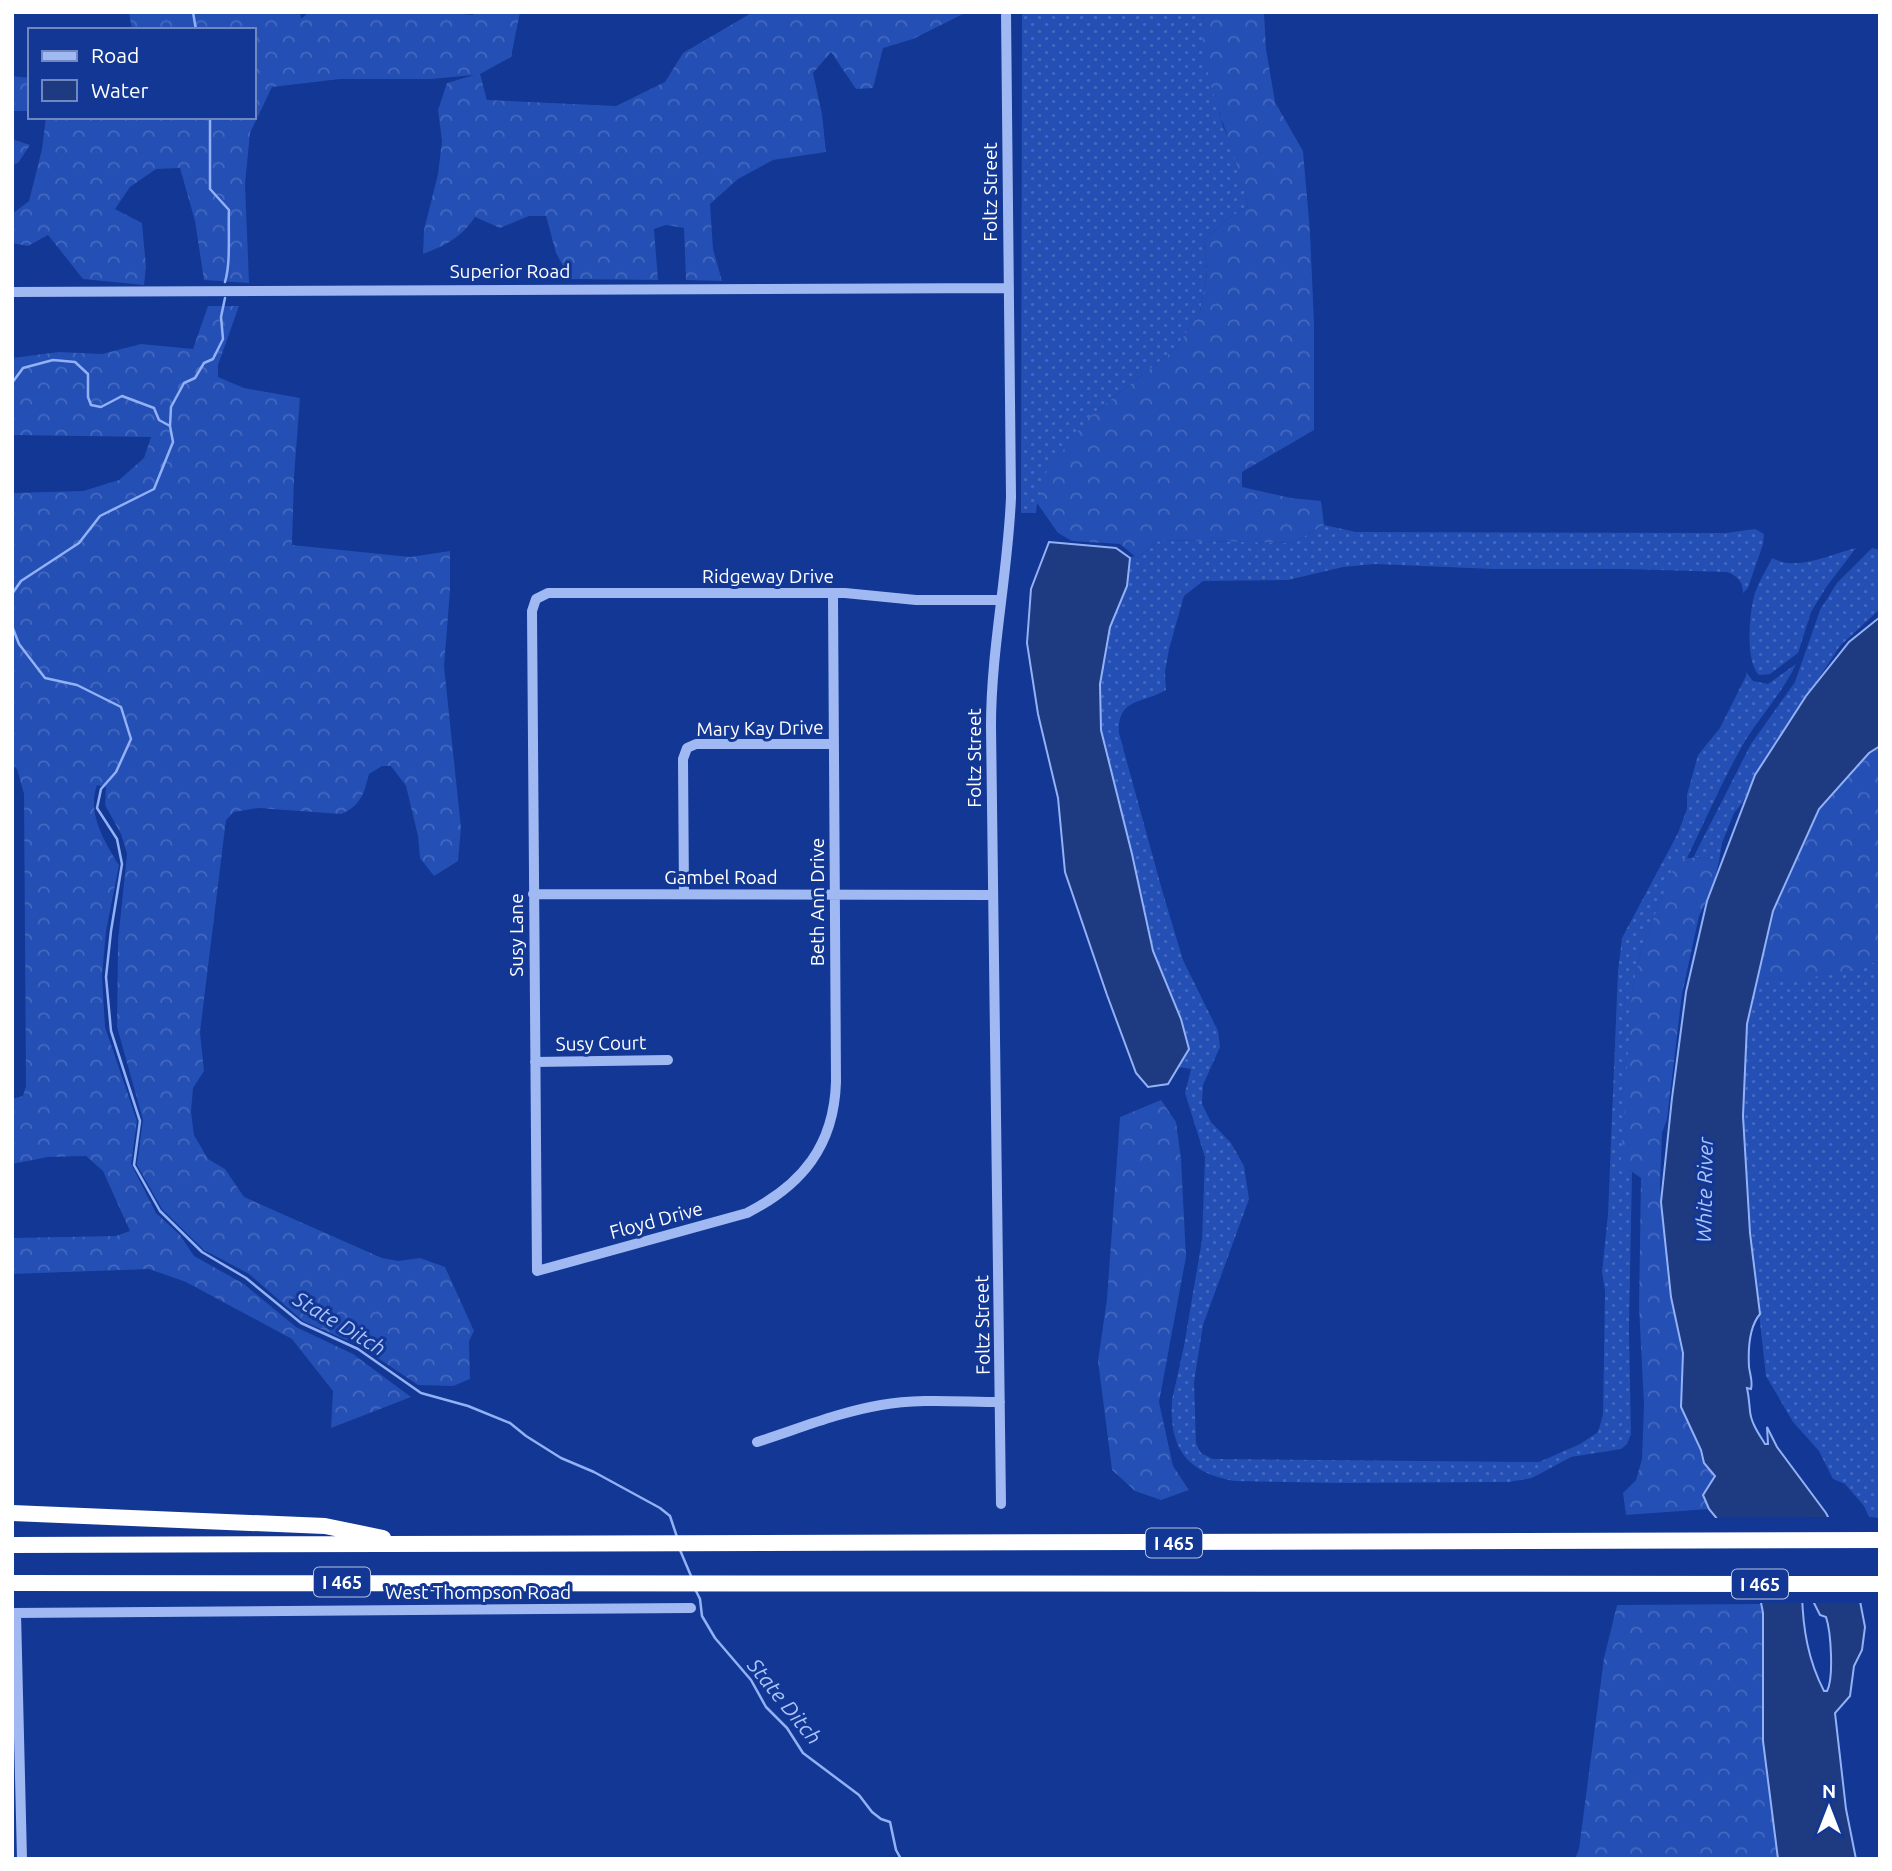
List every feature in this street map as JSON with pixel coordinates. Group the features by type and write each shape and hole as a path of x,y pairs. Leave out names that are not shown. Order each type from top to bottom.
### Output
{"highway":[{"path":"12,1513 325,1526 416,1545"},
{"name":"I 465","path":"12,1545 1880,1541"},
{"name":"I 465","path":"12,1583 1880,1584"}],"street":[{"name":"Foltz Street","path":"1001,1504 991,701 1011,497 1006,12"},
{"name":"Superior Road","path":"12,292 1009,288"},
{"name":"Ridgeway Drive","path":"536,599 548,593 833,594 916,600 1001,600"},
{"name":"Beth Ann Drive","path":"781,1194 818,1152 834,1108 833,594"},
{"name":"Susy Lane","path":"536,599 532,611 537,1271"},
{"name":"Mary Kay Drive","path":"684,894 683,757 687,748 696,744 834,744"},
{"name":"Gambel Road","path":"533,894 993,895"},
{"name":"Susy Court","path":"534,1062 668,1060"},
{"name":"Floyd Drive","path":"537,1271 735,1217 759,1208 781,1194"},
{"path":"757,1442 853,1411 882,1405 916,1401 1000,1402"},
{"name":"West Thompson Road","path":"14,1613 691,1608"},
{"path":"14,1613 22,1859"}],"green space":[{"path":"129,12 300,12 301,19 309,12 438,12 473,15 475,12 520,12 511,57 480,74 487,100 616,106 665,82 683,53 753,12 967,12 913,39 883,48 873,88 856,89 831,52 813,73 822,114 826,152 773,160 738,179 710,204 713,249 722,281 686,280 684,228 666,225 654,229 658,280 570,279 556,253 546,216 529,216 500,228 475,217 452,240 423,254 424,230 438,174 442,141 438,110 447,83 474,75 431,79 340,79 272,87 250,133 245,184 249,283 204,280 195,221 180,168 156,169 130,187 115,209 142,223 146,267 144,285 83,279 48,235 28,246 12,243 12,214 29,201 42,149 46,119 256,119 256,28 132,28"},
{"path":"1022,12 1202,12 1206,64 1223,126 1240,167 1248,206 1225,221 1204,240 1207,273 1200,312 1175,349 1089,417 1037,503 1036,513 1021,513"},
{"path":"1202,12 1264,12 1266,49 1275,102 1303,151 1310,232 1314,323 1314,430 1242,472 1242,487 1291,498 1321,501 1324,525 1293,543 1160,540 1137,558 1120,544 1072,541 1058,533 1037,503 1045,474 1089,417 1175,349 1200,312 1207,273 1204,240 1225,221 1248,206 1206,66"},
{"path":"12,76 28,78 28,111 12,111"},
{"path":"12,139 30,145 18,163 12,165"},
{"path":"208,306 239,306 218,365 218,377 244,388 300,398 292,545 410,557 450,551 444,666 461,828 458,861 434,876 420,858 418,836 406,786 391,766 382,766 369,774 357,803 341,814 258,808 234,812 226,820 200,1032 204,1071 193,1088 191,1112 194,1135 208,1159 225,1169 244,1197 382,1258 398,1261 420,1258 445,1267 474,1331 469,1341 470,1379 453,1386 418,1385 360,1346 303,1321 249,1274 204,1250 162,1209 137,1165 143,1120 117,1027 118,941 127,854 121,834 105,805 106,787 97,785 94,795 99,826 119,865 106,931 102,976 105,1027 137,1121 131,1164 156,1213 180,1235 194,1256 244,1284 296,1327 353,1354 411,1397 331,1428 333,1391 292,1339 186,1282 149,1269 12,1274 12,1238 116,1236 130,1231 103,1171 86,1156 48,1157 12,1164 12,1099 23,1096 26,1086 24,794 17,769 12,765 12,493 83,491 119,480 144,458 151,437 12,435 12,358 59,352 102,354 141,344 193,349"},
{"path":"1324,525 1356,532 1726,533 1755,529 1764,534 1748,588 1743,593 1739,580 1727,572 1493,569 1375,564 1343,567 1288,580 1203,581 1184,596 1169,649 1165,672 1166,690 1127,708 1119,722 1119,733 1183,960 1218,1031 1220,1047 1203,1085 1202,1104 1211,1122 1231,1143 1244,1166 1249,1199 1203,1325 1194,1382 1196,1443 1201,1453 1213,1459 1539,1462 1580,1444 1598,1432 1603,1415 1605,1291 1602,1272 1608,1214 1618,971 1622,938 1678,833 1687,809 1687,795 1698,755 1720,728 1746,672 1753,681 1768,684 1796,664 1745,741 1687,858 1677,860 1641,950 1632,992 1628,1169 1632,1172 1629,1330 1631,1434 1627,1444 1621,1449 1571,1457 1532,1478 1509,1482 1234,1481 1217,1477 1192,1464 1184,1455 1174,1432 1172,1400 1202,1240 1205,1157 1185,1093 1191,1069 1179,1067 1189,1049 1181,1019 1153,951 1101,730 1100,684 1110,627 1127,586 1130,558 1137,558 1160,540 1293,543"},
{"path":"1856,548 1811,612 1798,653 1770,674 1759,675 1750,648 1751,612 1757,589 1772,558 1782,562 1803,563"},
{"path":"1872,548 1880,550 1880,609 1840,646 1755,775 1743,802 1734,813 1722,843 1719,861 1693,858 1751,744 1795,682 1820,610 1837,583"},
{"path":"1880,748 1880,962 1814,977 1758,977 1773,911 1819,809 1869,753"},
{"path":"1702,857 1719,861 1712,890 1699,916 1682,994 1667,1119 1662,1133 1660,1187 1671,1297 1683,1353 1681,1407 1701,1450 1704,1463 1715,1476 1703,1495 1709,1509 1626,1515 1623,1493 1636,1480 1642,1459 1644,1405 1639,1307 1641,1178 1621,1160 1632,992 1641,950 1677,859"},
{"path":"1880,962 1880,1518 1869,1517 1864,1506 1845,1484 1833,1479 1819,1451 1793,1422 1766,1376 1750,1233 1743,1116 1747,1024 1758,977 1789,979"},
{"path":"1161,1100 1176,1122 1181,1159 1186,1257 1159,1402 1173,1466 1189,1490 1161,1500 1135,1491 1112,1470 1098,1361 1107,1299 1120,1117"},
{"path":"1762,1604 1763,1741 1778,1859 1575,1859 1579,1849 1604,1658 1617,1605"}],"water":[{"path":"1049,542 1116,548 1130,558 1127,586 1110,627 1100,684 1101,730 1153,951 1181,1019 1189,1049 1168,1084 1148,1087 1136,1073 1065,872 1058,798 1038,714 1027,643 1031,589"},
{"name":"White River","path":"1880,617 1880,746 1869,753 1819,809 1773,911 1747,1024 1743,1116 1750,1233 1760,1314 1751,1332 1749,1346 1752,1383 1751,1389 1747,1388 1751,1415 1765,1444 1768,1444 1767,1427 1777,1447 1826,1513 1836,1533 1848,1586 1860,1601 1865,1627 1862,1650 1854,1666 1850,1696 1835,1713 1846,1809 1856,1859 1778,1859 1763,1741 1763,1613 1752,1555 1732,1526 1718,1520 1709,1509 1703,1495 1715,1476 1704,1463 1701,1450 1681,1407 1683,1353 1671,1297 1661,1202 1686,992 1707,901 1755,775 1806,696 1849,642","holes":["1807,1589 1820,1615 1826,1617 1830,1644 1831,1666 1827,1691 1824,1691 1814,1668 1807,1644 1802,1595"]}],"pier":[{"path":"1832,1517 1847,1551 1851,1583 1856,1586 1863,1603 1811,1603 1806,1594 1806,1603 1758,1603 1749,1556 1730,1528 1716,1523 1712,1518"}],"waterway":[{"name":"State Ditch","path":"193,12 196,28"},
{"name":"State Ditch","path":"210,119 210,189 229,210 229,256 225,282"},
{"name":"State Ditch","path":"12,594 21,581 79,543 100,516 154,489 173,442 171,407 184,383 195,378 204,363 213,359 223,339 221,317 225,298"},
{"path":"12,383 23,368 53,360 75,362 88,374 88,397 91,405 101,407 122,396 154,408 159,420 170,426"},
{"name":"State Ditch","path":"12,626 19,644 45,678 77,685 121,707 131,739 116,772 101,789 97,808 117,839 122,864 106,977 111,1031 140,1121 134,1165 160,1211 202,1252 246,1278 301,1323 358,1349 421,1393 468,1406 510,1423 561,1458 594,1472 660,1508 670,1516 677,1537"},
{"name":"State Ditch","path":"680,1550 691,1576"},
{"name":"State Ditch","path":"695,1589 700,1599 702,1616 715,1638 751,1680 766,1707 787,1728 803,1753 859,1795 872,1812 890,1822 896,1850 901,1859"}]}
